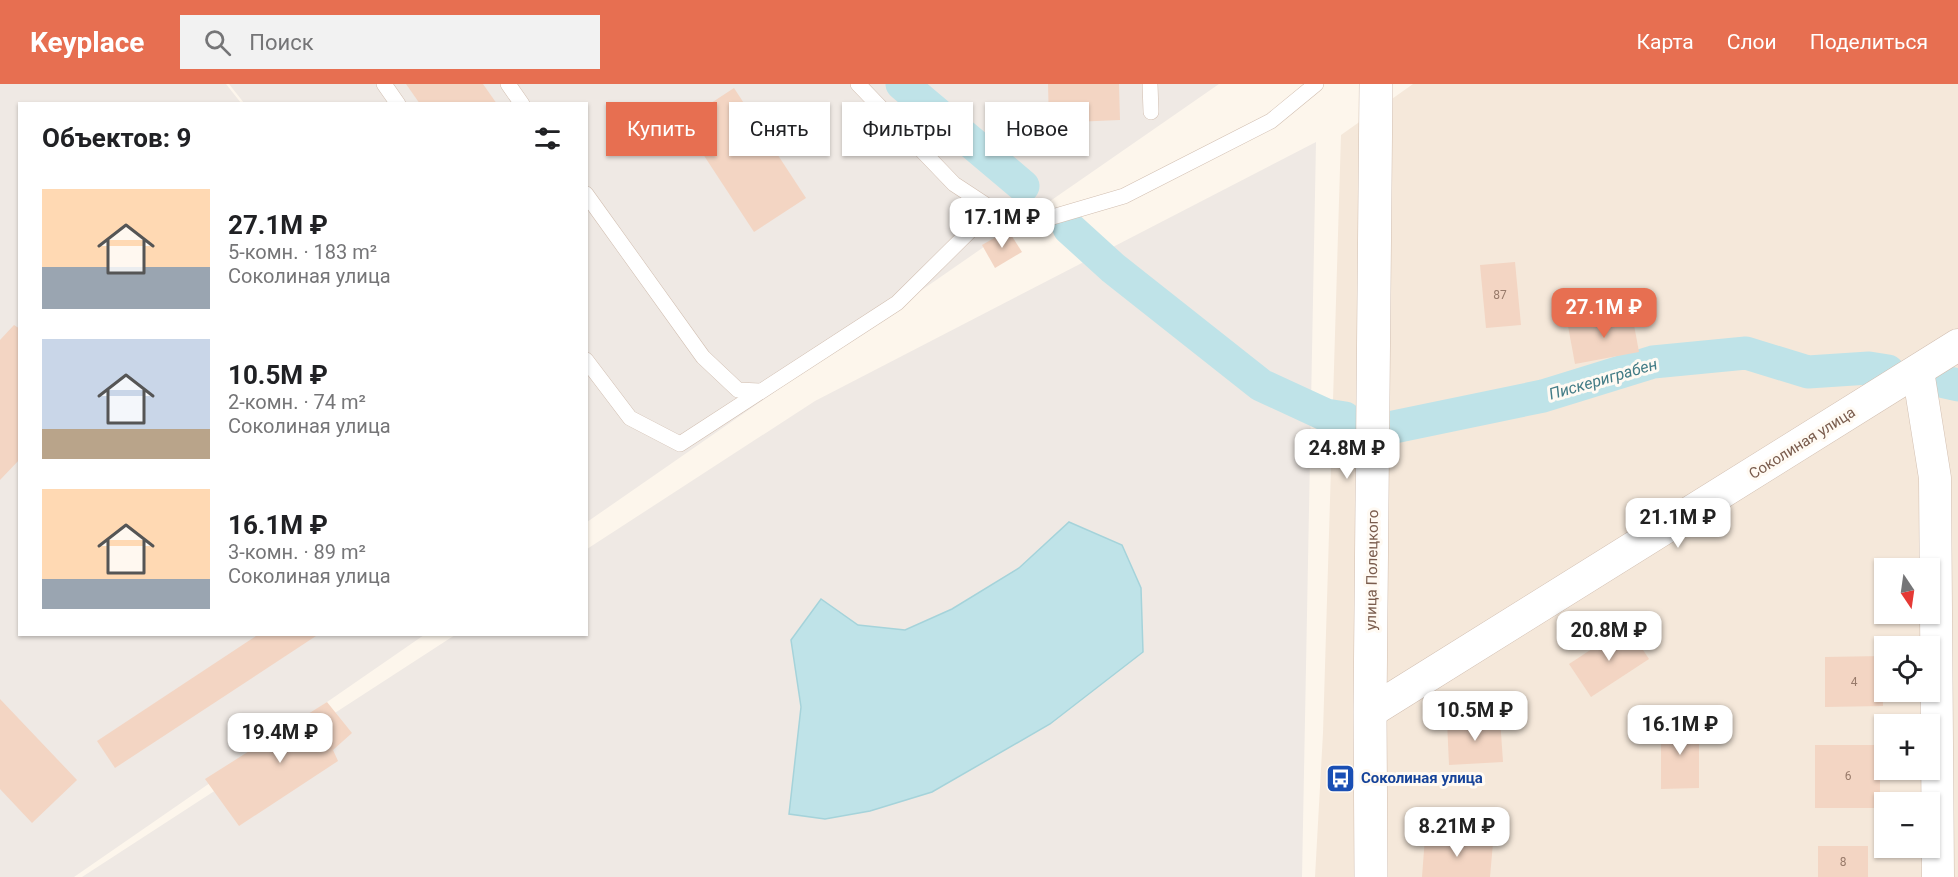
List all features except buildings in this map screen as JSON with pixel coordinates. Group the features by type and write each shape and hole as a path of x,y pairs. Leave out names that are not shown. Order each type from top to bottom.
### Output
{"street":[{"name":"улица Полецкого","path":"1371,877 1370,712 1376,84"},
{"name":"Соколиная улица","path":"1370,712 1958,345"},
{"path":"1918,370 1935,477 1938,877"}],"lane":[{"path":"384,84 397,102"},
{"path":"508,84 521,102"},
{"path":"858,84 954,184 992,209 1032,223 1124,196 1271,120 1316,84"},
{"path":"1150,84 1151,112"},
{"path":"588,197 703,357 738,390 759,392"},
{"path":"588,363 630,418 680,444 897,303 992,209"}],"shaded area":[{"path":"0,84 226,84 240,102 18,102 18,636 423,636 74,877 0,877"},
{"path":"229,84 1219,84 588,521 588,102 243,102"},
{"path":"1413,84 1958,84 1958,877 1315,877 1323,733 1341,135"},
{"path":"1316,142 1302,877 82,877 453,636 588,636 588,548 815,401"}],"water":[{"path":"1069,522 1122,545 1141,588 1143,652 1050,724 932,792 870,811 825,819 789,814 801,707 791,640 821,599 858,625 905,630 952,609 1019,568"}],"waterway":[{"name":"Пискериграбен","path":"902,84 1023,186"},
{"name":"Пискериграбен","path":"1069,228 1113,268 1261,385 1326,415 1345,418"},
{"name":"Пискериграбен","path":"1389,428 1543,396 1653,362 1746,353 1808,372 1869,368 1888,371"},
{"name":"Пискериграбен","path":"1931,379 1958,385"}],"place":[{"name":"Соколиная улица","path":"1340,778"}]}
